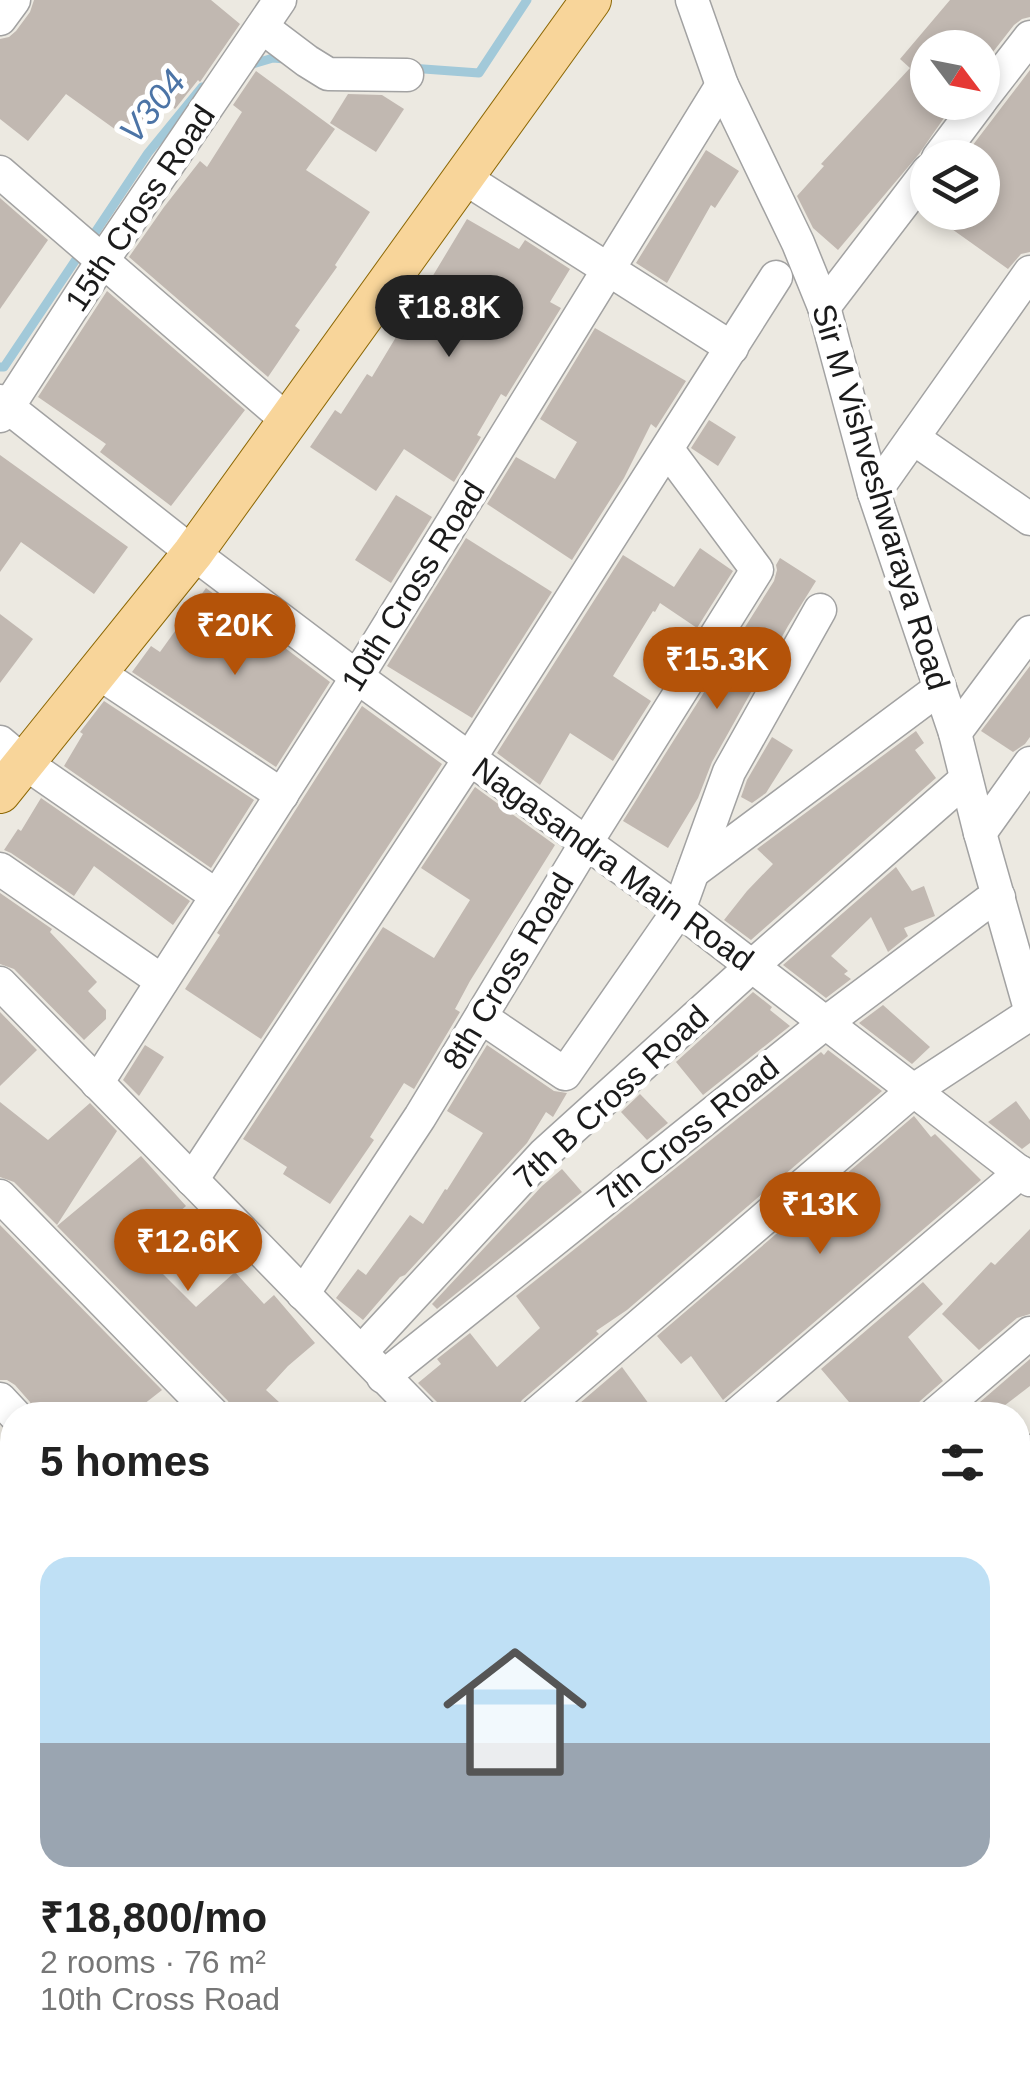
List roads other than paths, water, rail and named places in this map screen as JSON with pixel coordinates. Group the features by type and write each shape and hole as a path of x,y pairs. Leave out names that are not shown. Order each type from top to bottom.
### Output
{"main road":[{"path":"8,766 97,672 193,553 591,0"}],"street":[{"path":"0,19 14,0"},
{"name":"Sir M Vishveshwaraya Road","path":"692,0 722,84 824,307 874,493 955,734 999,897 1023,956 1030,1011"},
{"path":"271,13 308,61 328,74 406,75"},
{"name":"15th Cross Road","path":"3,408 271,13"},
{"path":"1000,76 1030,37"},
{"name":"10th Cross Road","path":"97,1083 357,676 722,84"},
{"path":"952,140 967,120"},
{"path":"0,172 288,420"},
{"path":"464,177 732,348"},
{"path":"824,307 910,195"},
{"path":"874,493 1030,272"},
{"path":"192,1180 470,758 776,276"},
{"name":"Nagasandra Main Road","path":"3,408 357,676 680,910 1025,1176"},
{"path":"913,438 1030,519"},
{"name":"8th Cross Road","path":"303,1294 420,1117 757,570 668,450"},
{"path":"566,1074 680,910 729,772 820,610"},
{"path":"955,734 1030,632"},
{"path":"97,672 282,795"},
{"path":"693,872 940,688"},
{"path":"980,833 1030,763"},
{"path":"8,766 217,896"},
{"name":"7th B Cross Road","path":"361,1352 544,1154 966,779"},
{"path":"0,869 162,981"},
{"name":"7th Cross Road","path":"383,1377 824,1024 999,897"},
{"path":"0,982 409,1402"},
{"path":"550,1402 914,1090 1030,1011"},
{"path":"481,1017 605,1098"},
{"path":"752,1402 1025,1176"},
{"path":"0,1196 201,1402"},
{"path":"949,1402 1030,1333"}],"waterway":[{"name":"V304","path":"410,68 479,73 527,0"},
{"name":"V304","path":"246,66 273,58 285,59"},
{"name":"V304","path":"90,240 148,153 202,87"},
{"name":"V304","path":"0,367 4,367 81,252"}]}
